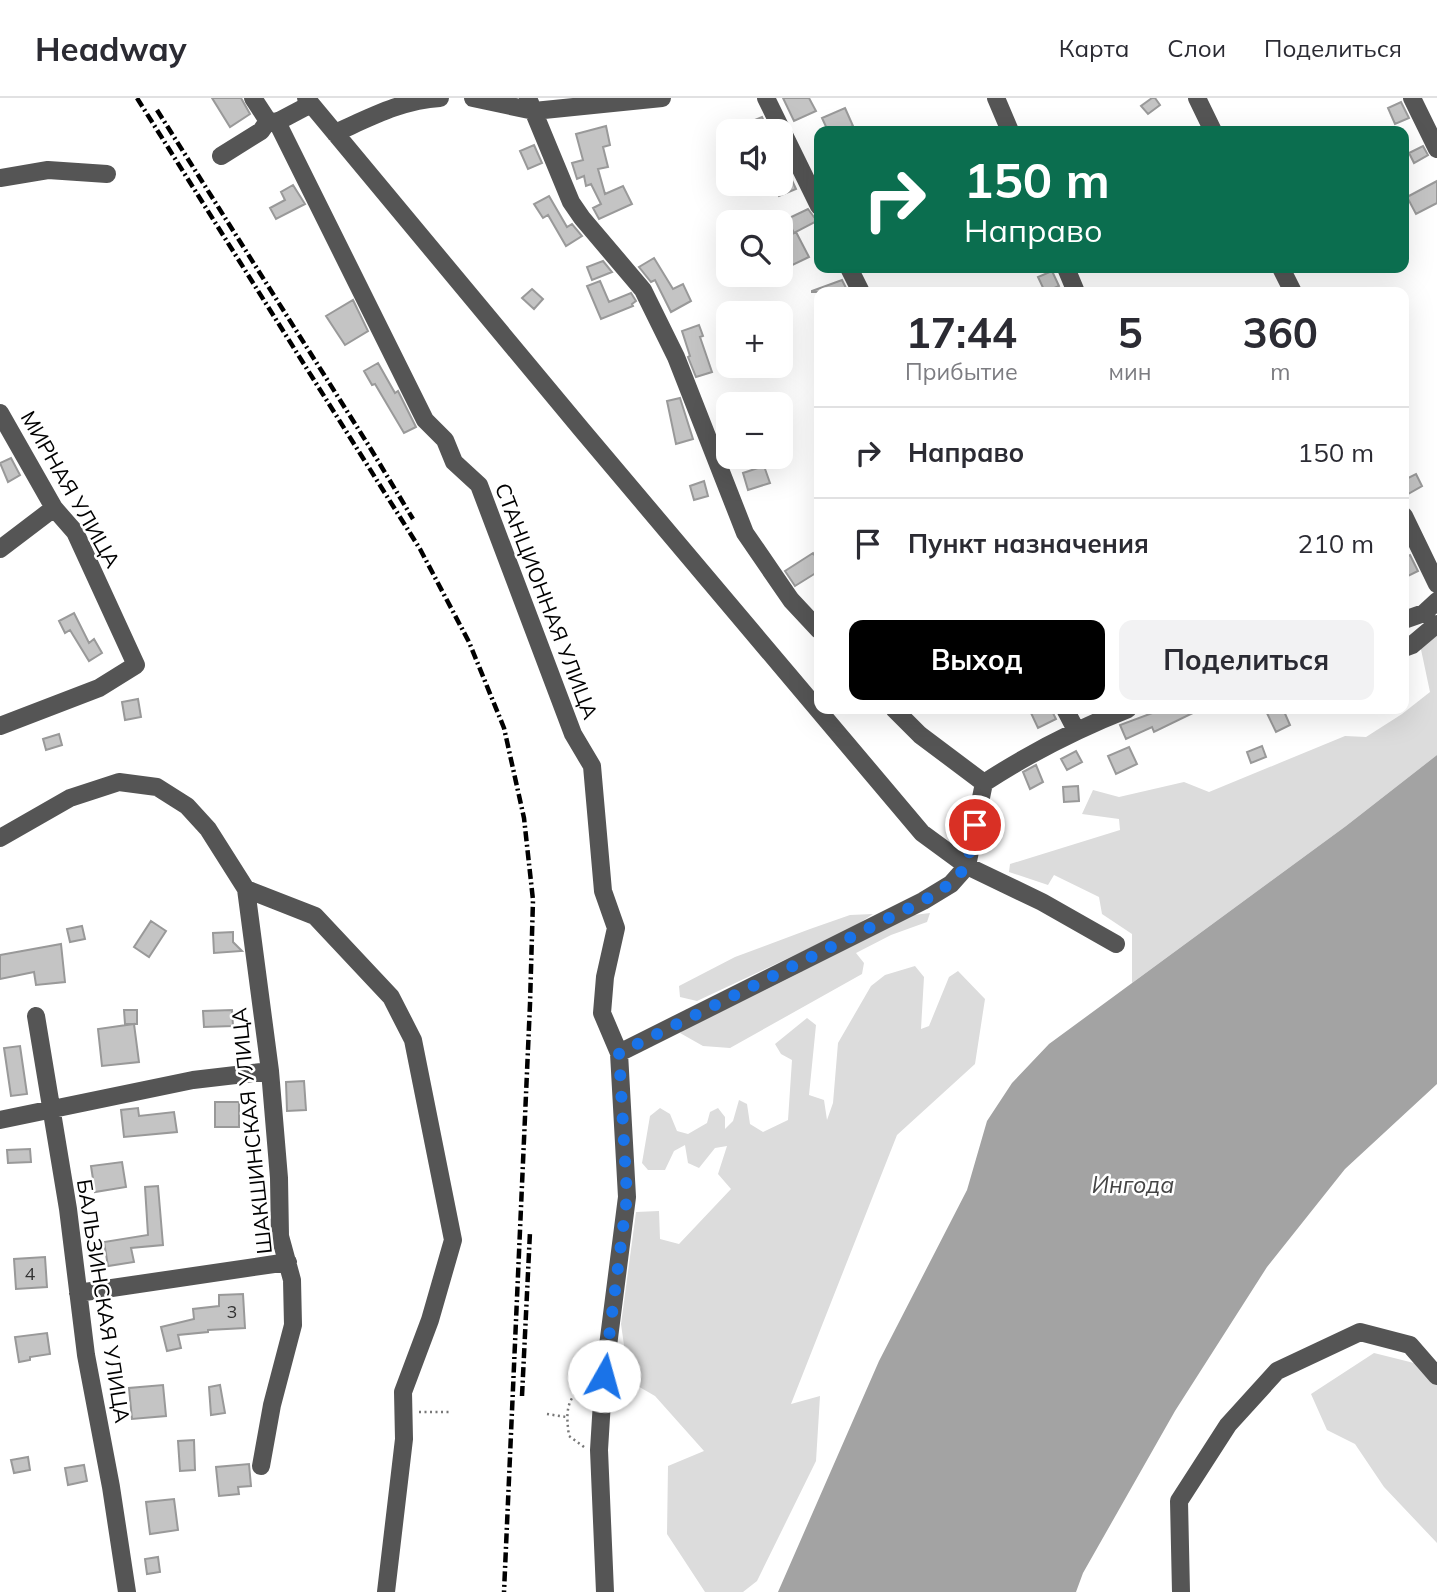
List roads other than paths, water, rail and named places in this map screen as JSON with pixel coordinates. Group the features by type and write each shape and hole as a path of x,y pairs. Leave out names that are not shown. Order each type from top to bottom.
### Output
{"street":[{"name":"СТАНЦИОННАЯ УЛИЦА","path":"253,98 272,122 425,420 445,440 454,462 479,485 573,734 592,766 603,891 615,928 605,977 602,1013 619,1053 627,1197 604,1376 599,1450 605,1592"},
{"path":"335,133 400,105 421,99 440,98"},
{"path":"473,98 531,104 662,98"},
{"path":"766,98 814,196"},
{"path":"996,98 1008,126"},
{"path":"1197,98 1211,126"},
{"path":"1412,98 1437,149"},
{"path":"221,156 309,101 590,441 814,705"},
{"path":"531,104 570,202 643,290 677,357 745,533 791,600 814,625"},
{"path":"0,178 48,170 107,174"},
{"name":"МИРНАЯ УЛИЦА","path":"0,413 54,508 75,532 136,665 99,688 0,726"},
{"path":"0,549 54,508"},
{"path":"1409,526 1437,584"},
{"path":"1409,618 1424,613 1437,601"},
{"path":"1409,646 1437,624"},
{"path":"821,714 922,833 967,866 1042,902 1116,944"},
{"path":"899,714 920,735 984,783"},
{"path":"1068,714 1076,730"},
{"path":"619,1053 923,901 951,884 967,866 984,783 1017,761 1076,730 1116,714"},
{"name":"ШАКШИНСКАЯ УЛИЦА","path":"0,838 70,798 119,782 157,787 187,806 208,829 246,889 270,1071 279,1178 280,1236 292,1280 293,1325 272,1405 261,1466"},
{"path":"246,889 315,916 391,998 414,1040 453,1240 430,1320 403,1392 404,1439 386,1592"},
{"name":"БАЛЬЗИНСКАЯ УЛИЦА","path":"36,1016 68,1209 86,1354 111,1486 127,1592"},
{"path":"0,1120 193,1080 270,1071"},
{"path":"78,1293 288,1262"},
{"path":"1181,1592 1179,1501 1228,1425 1277,1371 1360,1332 1410,1345 1437,1376"}],"water":[{"name":"Ингода","path":"1437,755 1437,1084 1345,1169 1267,1267 1175,1411 1083,1573 1076,1592 778,1592 879,1361 967,1190 987,1121 1012,1083 1049,1044 1346,826"}],"railway":[{"path":"137,98 420,549 469,642 504,728 524,818 533,900 504,1592"},
{"path":"157,110 413,519"},
{"path":"522,1396 530,1232"}]}
